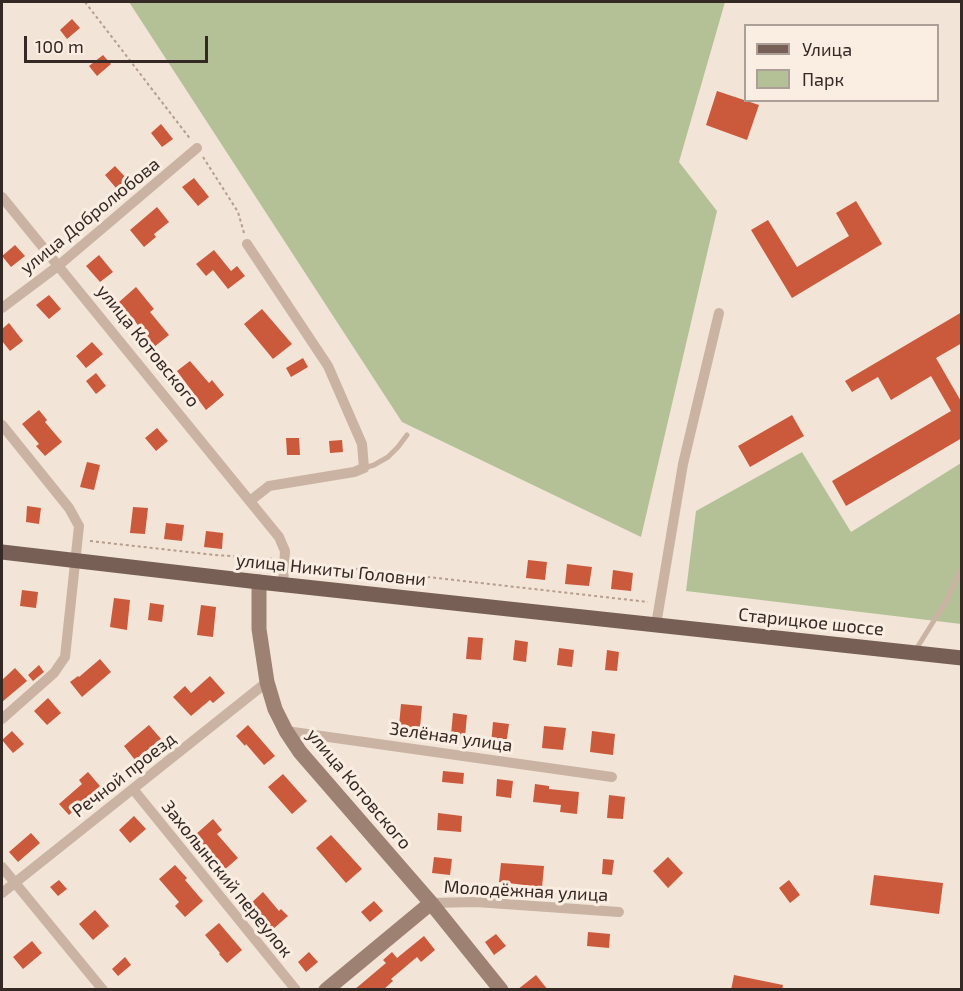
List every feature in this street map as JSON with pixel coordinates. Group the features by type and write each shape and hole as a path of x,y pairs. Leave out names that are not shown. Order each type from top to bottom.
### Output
{"main road":[{"name":"улица Никиты Головни","path":"2,552 656,625"},
{"name":"Старицкое шоссе","path":"656,625 962,658"}],"street":[{"name":"улица Добролюбова","path":"2,308 58,266 198,148"},
{"name":"улица Котовского","path":"2,197 279,537 285,551 283,585"},
{"path":"247,244 328,366 362,444 364,468 354,472 269,486 250,501"},
{"path":"656,625 683,464 719,313"},
{"path":"2,425 69,508 79,526 65,657 54,673 2,719"},
{"name":"улица Котовского","path":"259,582 259,629 267,682 275,709 285,731 300,752 431,903 501,990"},
{"name":"Речной проезд","path":"2,893 267,682"},
{"name":"Зелёная улица","path":"285,731 612,777"},
{"name":"Захолынский переулок","path":"133,789 296,990"},
{"path":"2,867 103,990"},
{"name":"Молодёжная улица","path":"431,903 476,902 620,912"},
{"path":"326,990 431,903"}],"lane":[{"path":"364,468 388,457 406,435"},
{"path":"915,652 945,603 962,567"}],"path":[{"path":"85,2 198,148 238,212 247,244"},
{"path":"78,540 284,560 660,603"}],"green space":[{"path":"129,2 725,2 679,162 717,211 641,537 402,422"},
{"path":"802,452 851,532 961,463 961,624 686,591 696,511"}],"building":[{"path":"72,19 80,28 67,39 60,30"},
{"path":"103,55 111,64 97,76 89,66"},
{"path":"717,91 744,100 744,102 759,105 747,140 706,125"},
{"path":"161,124 173,139 162,147 151,133"},
{"path":"115,166 127,179 116,188 105,175"},
{"path":"194,178 209,197 198,206 182,187"},
{"path":"856,201 882,244 792,298 751,230 768,220 797,267 849,236 836,213"},
{"path":"157,207 169,222 154,234 156,237 144,247 130,230"},
{"path":"15,245 25,256 11,267 2,256"},
{"path":"214,250 231,271 237,266 245,276 228,289 213,270 206,276 196,264"},
{"path":"99,255 113,272 100,282 86,266"},
{"path":"136,287 154,309 150,312 169,335 154,347 119,302"},
{"path":"49,295 61,309 49,319 36,305"},
{"path":"262,309 292,344 273,359 244,324"},
{"path":"962,312 962,343 936,358 962,403 962,438 846,506 832,481 951,411 931,376 891,400 878,377 852,392 845,381"},
{"path":"9,323 23,341 10,351 2,341 2,329"},
{"path":"92,342 103,354 86,368 76,356"},
{"path":"303,358 308,367 291,377 286,368"},
{"path":"190,361 209,383 212,380 224,395 206,410 177,371"},
{"path":"96,373 106,386 96,394 86,381"},
{"path":"39,410 47,420 45,422 62,442 45,456 36,446 39,444 22,424"},
{"path":"792,415 804,436 750,467 738,446"},
{"path":"157,428 168,441 156,451 145,438"},
{"path":"286,438 299,438 300,455 287,455"},
{"path":"342,440 343,452 330,453 329,441"},
{"path":"87,462 100,465 94,490 80,487"},
{"path":"27,506 41,508 39,524 26,522"},
{"path":"133,507 148,508 145,534 130,533"},
{"path":"166,523 184,525 182,541 164,539"},
{"path":"206,531 223,533 222,549 204,547"},
{"path":"528,560 547,562 545,580 526,578"},
{"path":"567,564 592,567 589,586 565,584"},
{"path":"613,570 633,573 631,591 611,589"},
{"path":"22,590 38,592 36,608 20,606"},
{"path":"114,598 130,600 127,630 110,627"},
{"path":"150,603 164,605 162,622 148,620"},
{"path":"201,605 216,607 213,637 197,635"},
{"path":"468,637 483,638 481,660 466,659"},
{"path":"515,640 528,642 526,662 513,660"},
{"path":"559,648 574,650 572,667 557,665"},
{"path":"607,650 619,652 617,671 605,670"},
{"path":"100,659 111,672 82,697 70,682"},
{"path":"39,665 44,672 33,681 28,675"},
{"path":"15,668 27,681 2,702 2,680"},
{"path":"210,676 225,693 213,703 210,700 191,716 173,697 185,686 191,693"},
{"path":"48,698 61,713 47,725 34,711"},
{"path":"401,704 422,706 420,728 399,726"},
{"path":"453,713 467,715 465,737 451,735"},
{"path":"493,722 509,724 506,745 491,744"},
{"path":"149,725 161,739 135,760 124,746"},
{"path":"248,725 275,756 264,765 236,736"},
{"path":"544,726 566,728 563,750 542,748"},
{"path":"12,731 24,744 13,753 2,740"},
{"path":"592,731 615,734 613,755 590,752"},
{"path":"443,771 464,773 463,784 442,782"},
{"path":"88,772 100,786 69,815 59,804 82,784 79,780"},
{"path":"283,774 307,801 292,814 268,787"},
{"path":"497,779 513,781 511,798 496,796"},
{"path":"535,784 549,786 549,789 579,792 577,814 560,812 561,805 533,802"},
{"path":"609,795 625,797 623,819 607,818"},
{"path":"438,813 462,816 461,832 437,830"},
{"path":"134,816 146,829 130,843 119,830"},
{"path":"213,819 222,830 217,834 238,858 222,872 211,858 213,856 195,835"},
{"path":"31,833 40,843 18,862 9,852"},
{"path":"331,835 362,869 346,883 316,848"},
{"path":"434,857 452,859 450,875 432,873"},
{"path":"668,857 683,873 668,888 653,871"},
{"path":"603,859 614,860 612,875 602,874"},
{"path":"501,863 544,866 542,887 499,882"},
{"path":"175,865 203,901 185,917 175,906 179,902 159,879"},
{"path":"874,875 943,883 939,914 870,905"},
{"path":"59,880 67,889 58,896 50,887"},
{"path":"789,880 800,895 790,903 779,888"},
{"path":"263,892 279,911 281,909 288,916 272,930 249,905"},
{"path":"374,901 383,911 370,922 361,912"},
{"path":"95,910 109,926 93,940 79,924"},
{"path":"219,923 242,950 227,963 205,935"},
{"path":"588,932 610,934 609,948 587,946"},
{"path":"496,934 506,946 494,955 485,942"},
{"path":"424,936 435,950 421,962 417,957 391,979 393,981 383,990 354,990 386,963 383,960 392,952 397,958"},
{"path":"32,941 42,953 23,969 13,957"},
{"path":"309,952 318,962 306,972 298,962"},
{"path":"125,957 131,965 118,976 112,969"},
{"path":"536,975 548,990 517,990"},
{"path":"734,975 783,985 782,990 731,990"}]}
